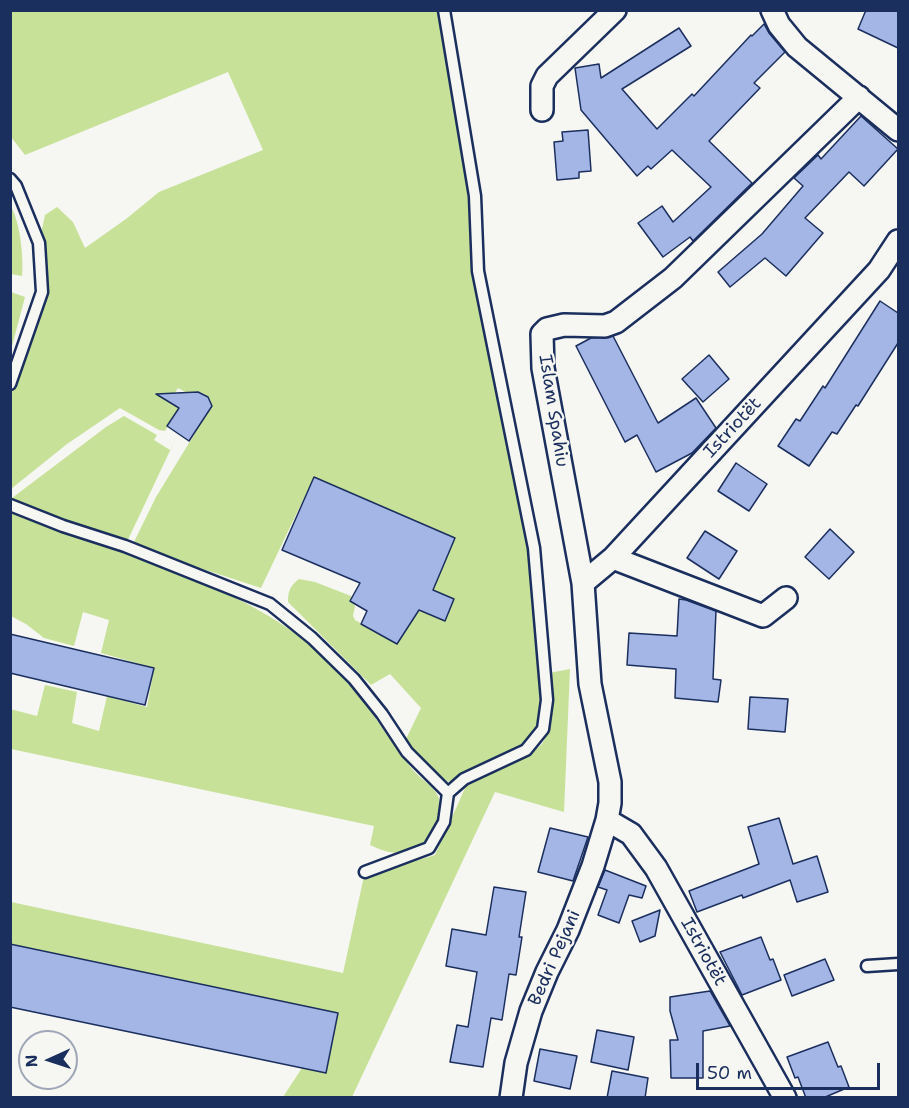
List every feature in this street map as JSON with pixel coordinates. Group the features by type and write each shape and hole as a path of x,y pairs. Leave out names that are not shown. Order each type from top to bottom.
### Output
{"street":[{"path":"542,110 542,86 547,76 615,10"},
{"path":"772,10 779,25 797,47 898,129"},
{"name":"Islam Spahiu","path":"607,820 610,782 590,684 583,583 543,368 542,334 548,329 564,326 605,326 616,322 673,278 859,97"},
{"name":"Istriotët","path":"583,583 613,558 889,270 898,241"},
{"path":"613,558 763,616 786,598"},
{"name":"Istriotët","path":"607,820 631,834 656,868 785,1098"},
{"name":"Bedri Pejani","path":"511,1098 516,1063 531,1011 568,930 593,866 607,820"}],"lane":[{"path":"365,872 429,848 444,822 448,793 464,779 526,750 543,729 547,700 534,548 478,271 475,196 444,10"},
{"path":"10,179 16,186 39,243 42,292 10,384"},
{"path":"10,505 63,526 125,546 270,604 312,638 354,679 382,714 407,752 448,793"},
{"path":"867,966 898,964"}],"green space":[{"path":"11,11 444,11 475,196 478,271 534,548 543,729 526,750 464,779 444,782 405,741 421,708 390,674 371,685 288,602 290,589 299,579 315,582 351,596 355,606 353,616 355,620 397,644 396,609 425,612 445,621 454,599 428,588 454,538 314,477 261,588 132,546 156,497 211,407 210,400 203,394 195,392 189,394 178,388 169,402 179,408 165,431 159,430 120,408 67,444 11,489 11,384 42,292 39,243 45,215 57,207 73,222 85,248 159,192 263,150 228,72 25,155 11,137"},
{"path":"10,205 20,239 22,276 11,274"},
{"path":"10,292 25,297 11,350"},
{"path":"124,416 157,435 154,440 170,450 176,438 125,546 17,504 12,498 106,427"},
{"path":"11,511 172,570 211,587 249,605 286,627 320,653 358,694 413,770 436,792 440,802 439,816 426,841 409,852 389,852 370,845 374,826 11,749 10,709 37,716 45,685 77,692 72,723 99,731 107,696 147,707 154,668 101,653 109,620 83,612 74,646 44,638 11,616"},
{"path":"570,669 564,812 495,792 352,1097 283,1097 338,1013 11,944 11,902 343,973 364,876 435,855 466,786 485,773 529,755 542,744 550,729 552,707 549,673"}],"building":[{"path":"866,10 898,10 898,48 858,29"},
{"path":"764,24 785,52 754,83 760,88 709,141 752,183 693,241 690,237 663,257 638,223 662,206 673,222 711,187 672,150 651,169 648,166 637,176 581,110 575,68 599,64 601,78 679,28 691,46 622,89 657,129 692,94 694,96"},
{"path":"861,116 898,149 864,186 849,172 805,218 823,233 786,276 765,258 730,287 718,272 762,234 803,186 794,178 818,155 821,159"},
{"path":"588,130 591,171 579,172 579,178 557,180 554,142 563,141 562,132"},
{"path":"880,301 898,313 898,343 858,406 856,405 837,434 832,432 809,466 778,446 796,419 800,421 823,386 825,388"},
{"path":"613,336 658,423 696,398 716,428 692,453 656,472 637,435 625,442 576,346 591,338"},
{"path":"709,355 729,379 703,402 682,379"},
{"path":"198,392 208,397 212,406 189,441 167,426 179,408 156,394"},
{"path":"736,463 767,484 749,511 718,491"},
{"path":"314,477 455,538 433,590 454,599 445,621 419,610 397,644 361,624 367,611 350,601 360,583 282,550"},
{"path":"830,529 854,552 829,579 805,557"},
{"path":"705,531 737,551 719,579 687,558"},
{"path":"679,599 716,611 713,679 721,680 718,702 675,698 676,669 627,665 629,633 677,636"},
{"path":"10,634 154,668 145,705 10,673"},
{"path":"750,697 788,699 785,732 748,729"},
{"path":"779,818 793,864 817,856 828,892 797,902 790,880 697,912 689,891 759,864 748,827"},
{"path":"550,828 588,837 573,881 538,872"},
{"path":"605,870 646,886 642,898 629,895 619,923 598,915 607,890 598,887"},
{"path":"494,887 526,892 516,975 509,974 502,1020 491,1018 483,1067 450,1062 457,1025 468,1027 477,972 446,966 452,929 486,935"},
{"path":"660,910 655,936 640,942 632,921"},
{"path":"761,937 781,980 742,995 720,952"},
{"path":"10,944 338,1013 326,1073 10,1007"},
{"path":"825,959 834,980 792,996 784,975"},
{"path":"710,991 730,1026 703,1031 703,1078 671,1078 670,1040 678,1040 670,1011 670,997"},
{"path":"597,1030 634,1037 628,1070 591,1062"},
{"path":"828,1042 849,1087 823,1098 806,1098 787,1057"},
{"path":"540,1049 577,1056 570,1089 534,1081"},
{"path":"612,1071 648,1078 645,1098 607,1098"}]}
